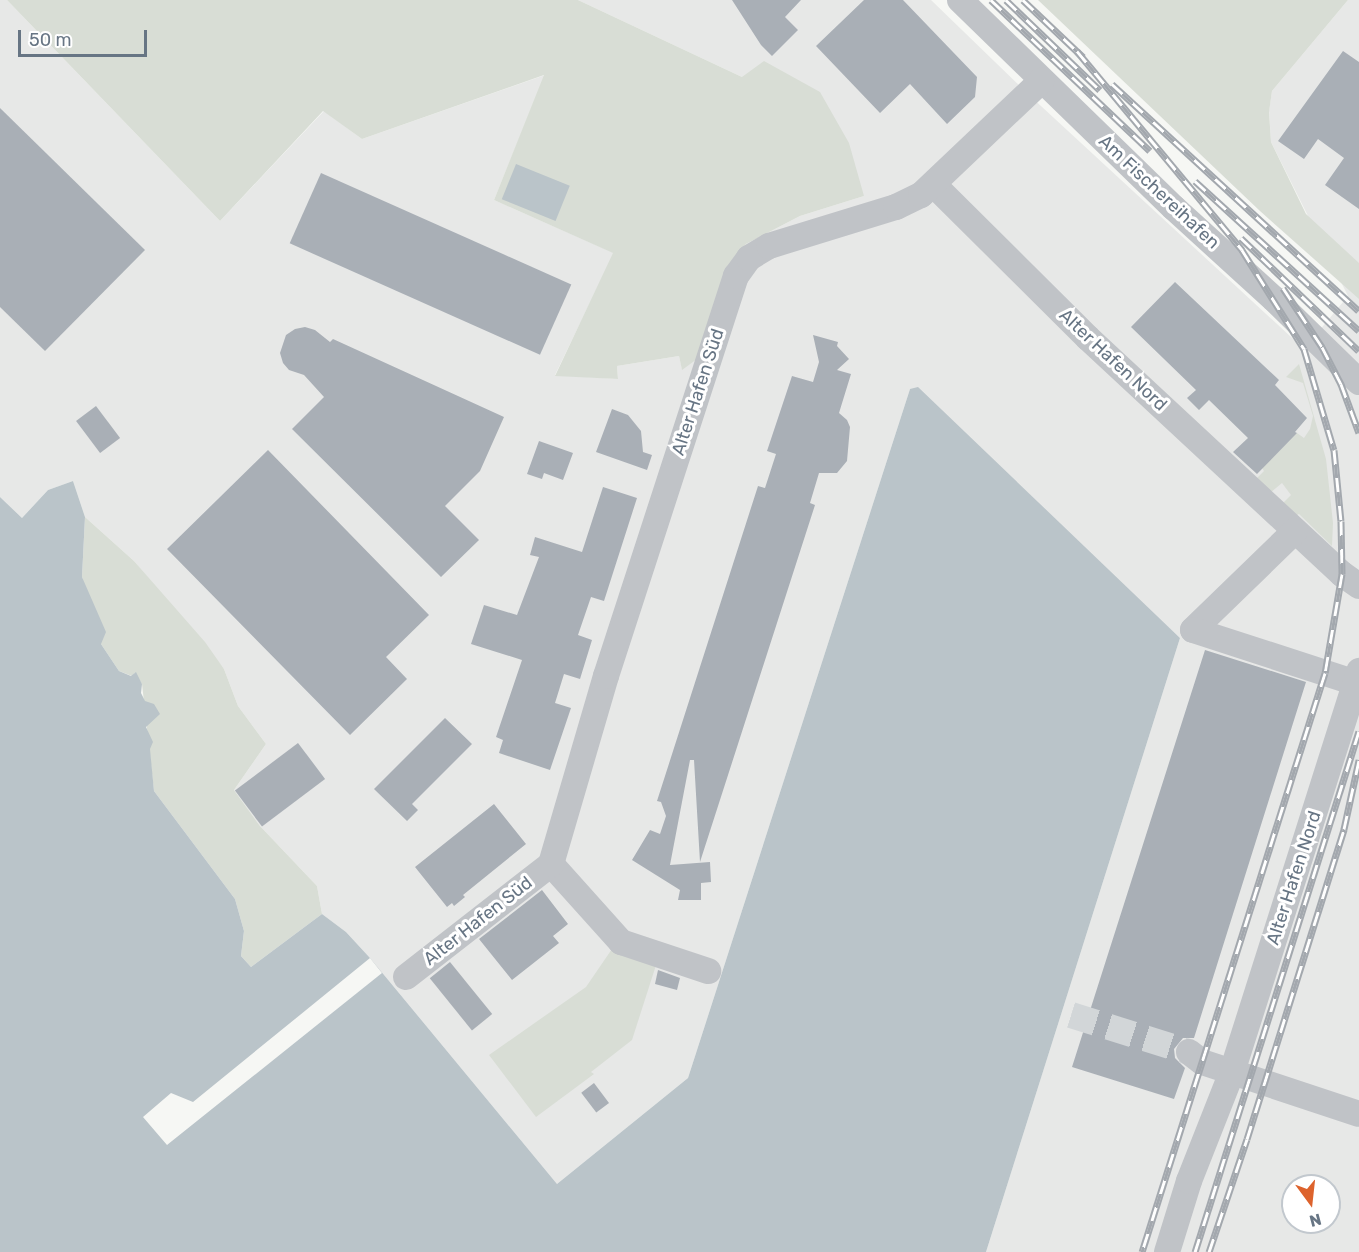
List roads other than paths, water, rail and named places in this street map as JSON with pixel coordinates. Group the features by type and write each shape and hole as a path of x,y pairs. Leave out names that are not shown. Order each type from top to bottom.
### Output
{"street":[{"name":"Am Fischereihafen","path":"960,0 1041,81 1359,382"},
{"name":"Alter Hafen Süd","path":"406,977 551,864 609,666 736,276 749,258 769,246 896,207 921,195 1041,81"},
{"name":"Alter Hafen Nord","path":"934,185 1088,338 1295,531 1359,586"},
{"name":"Alter Hafen Nord","path":"1167,1252 1189,1181 1232,1072 1357,677 1193,630 1295,531"},
{"name":"Alter Hafen Süd","path":"551,864 621,942 708,971"},
{"path":"1190,1052 1202,1062 1359,1114"}],"tunnel":[{"path":"1071,1015 1189,1052"}],"railway":[{"path":"991,0 1150,151"},
{"path":"1006,0 1100,90"},
{"path":"1023,0 1083,57"},
{"path":"1077,51 1242,250 1304,349 1334,450 1341,521 1342,574 1325,673 1142,1252"},
{"path":"1112,84 1359,311"},
{"path":"1195,181 1359,331"},
{"path":"1241,238 1359,351"},
{"path":"1283,288 1322,347 1341,384 1359,433"},
{"path":"1195,1252 1359,731"},
{"path":"1209,1252 1247,1139 1344,829 1359,760"}]}
